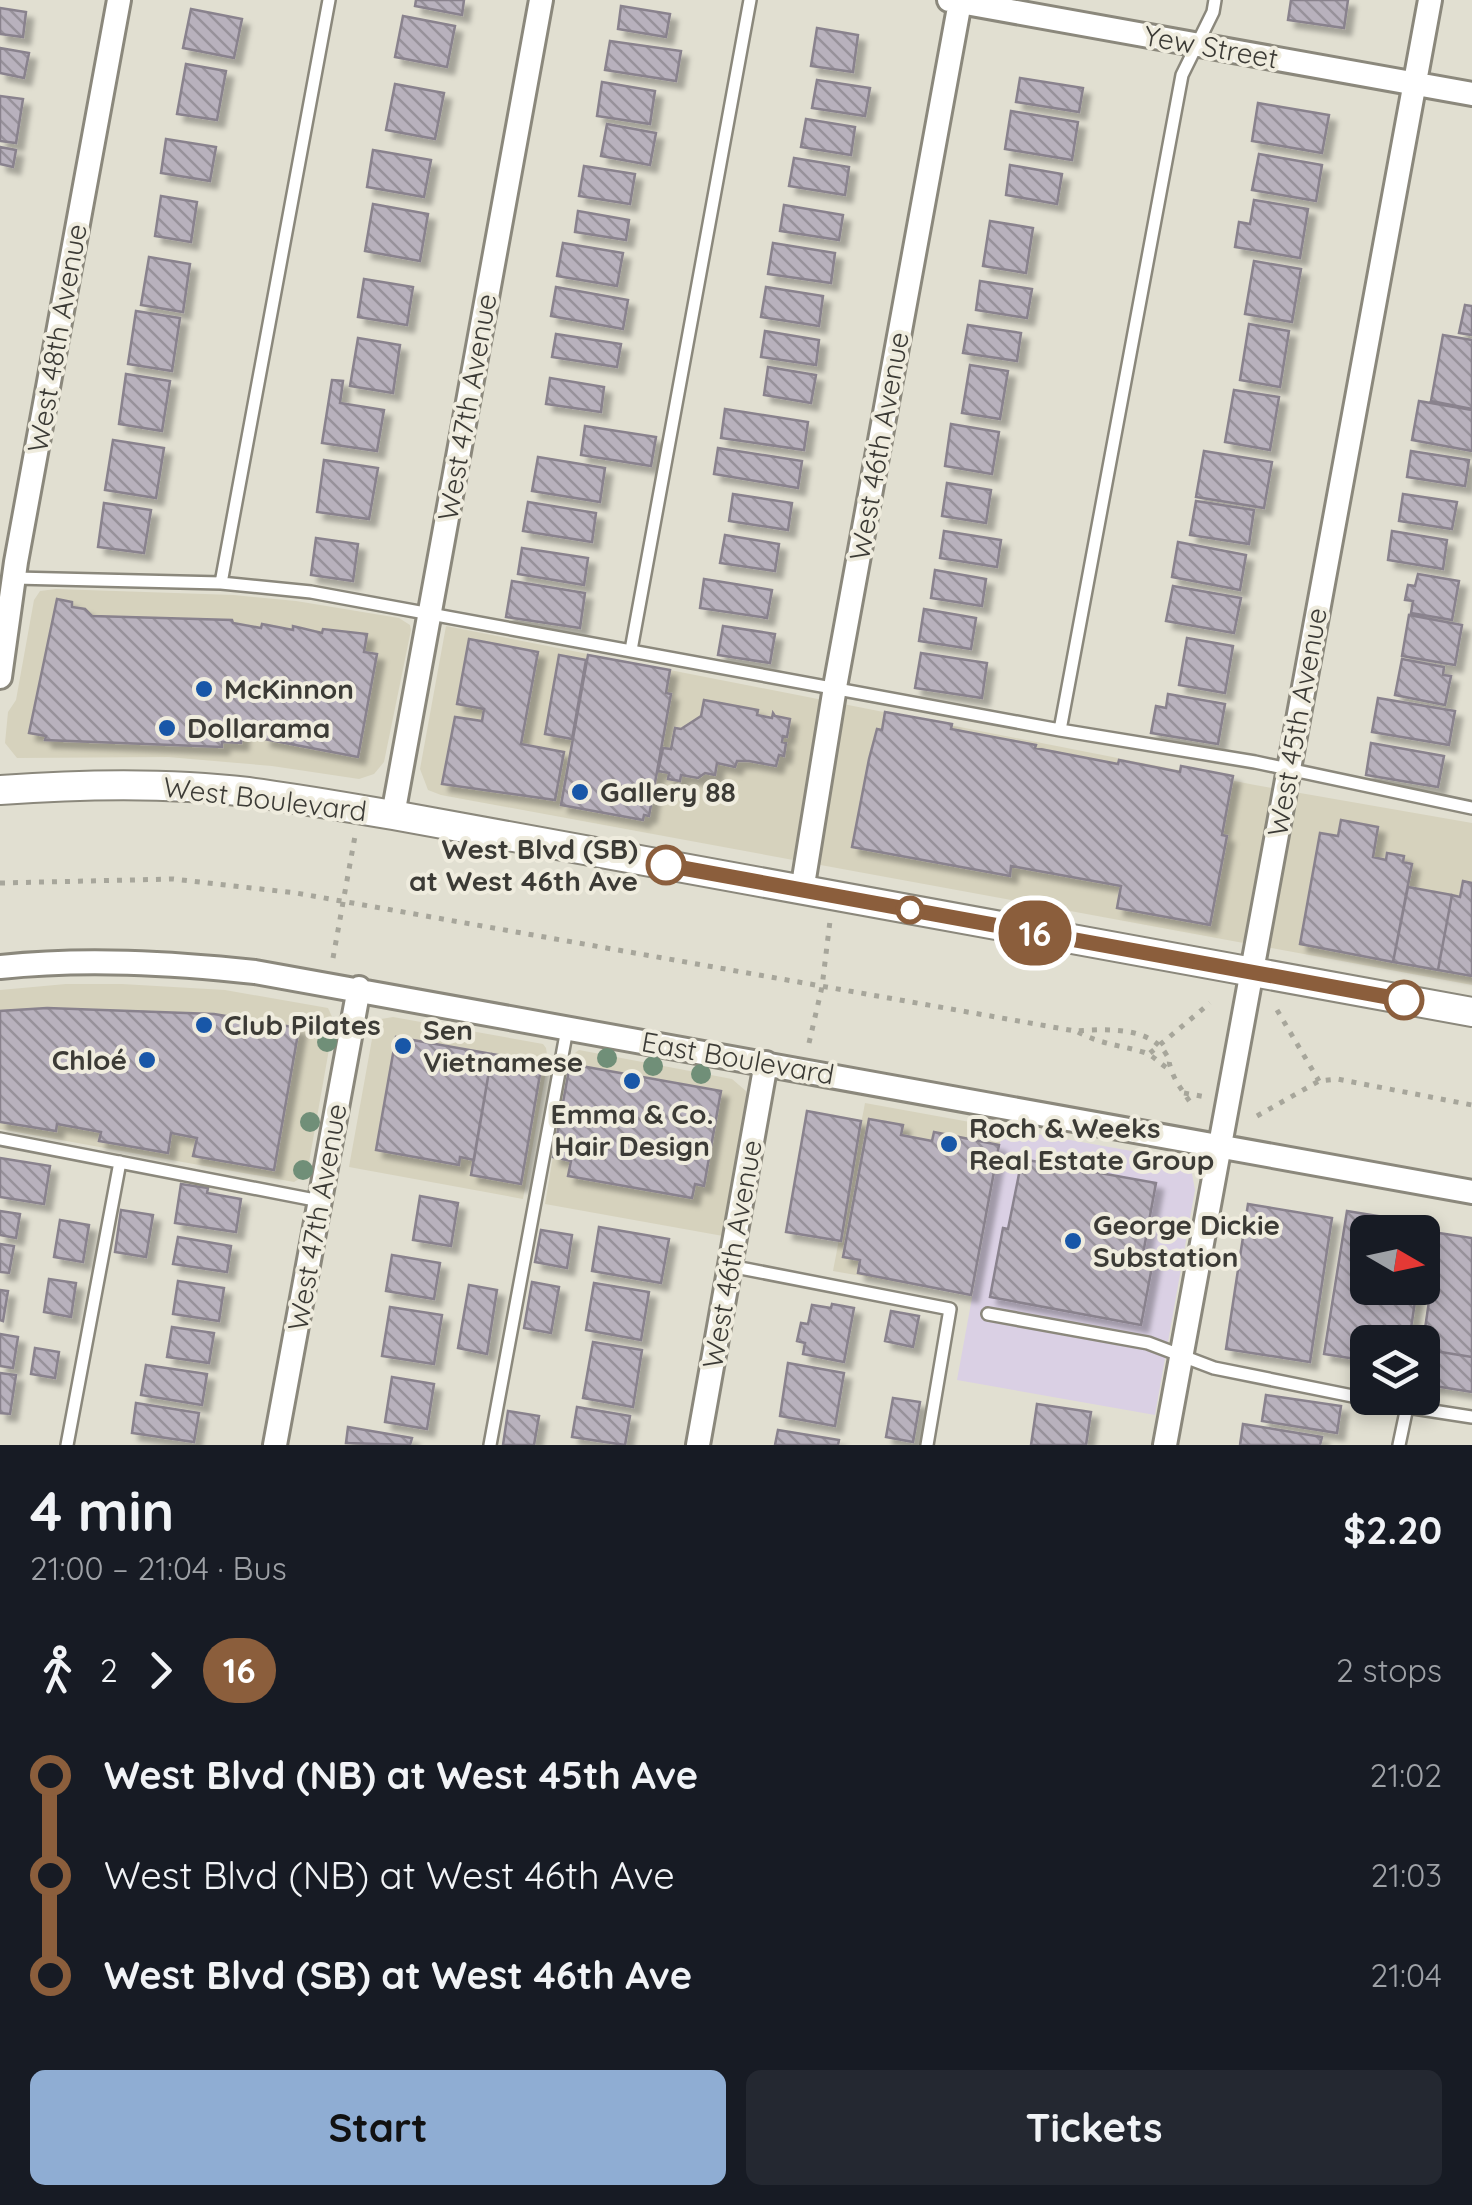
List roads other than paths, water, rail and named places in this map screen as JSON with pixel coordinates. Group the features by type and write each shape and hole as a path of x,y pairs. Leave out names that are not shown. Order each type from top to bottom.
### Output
{"street":[{"name":"West 48th Avenue","path":"0,677 10,589 119,0"},
{"name":"West 47th Avenue","path":"393,814 540,0"},
{"name":"West 45th Avenue","path":"1165,1445 1430,0"},
{"name":"Yew Street","path":"955,1 1472,94"},
{"name":"West 46th Avenue","path":"802,890 955,1"},
{"name":"West Boulevard","path":"0,790 162,786 246,791 393,814 1472,1012"},
{"name":"East Boulevard","path":"0,967 88,961 182,964 359,988 1472,1192"},
{"name":"West 47th Avenue","path":"275,1445 359,988"},
{"name":"West 46th Avenue","path":"698,1445 766,1063"}],"lane":[{"path":"221,584 329,0"},
{"path":"631,650 750,0"},
{"path":"1060,730 1182,75 1215,0"},
{"path":"10,589 221,584 312,592 1289,770 1472,808"},
{"path":"490,1445 567,1029"},
{"path":"0,1139 320,1200"},
{"path":"68,1445 120,1162"},
{"path":"730,1266 950,1310 927,1445"},
{"path":"988,1314 1148,1343 1214,1368 1350,1395"},
{"path":"1440,1412 1472,1418"},
{"path":"1400,1445 1405,1415"}],"place":[{"name":"McKinnon","path":"204,689"},
{"name":"Dollarama","path":"167,728"},
{"name":"Gallery 88","path":"580,792"},
{"name":"West Blvd (SB) at West 46th Ave","path":"666,865"},
{"name":"Club Pilates","path":"204,1025"},
{"name":"Sen Vietnamese","path":"403,1046"},
{"name":"Chloé","path":"147,1060"},
{"name":"Emma & Co. Hair Design","path":"632,1081"},
{"name":"Roch & Weeks Real Estate Group","path":"949,1144"},
{"name":"George Dickie Substation","path":"1073,1241"}]}
